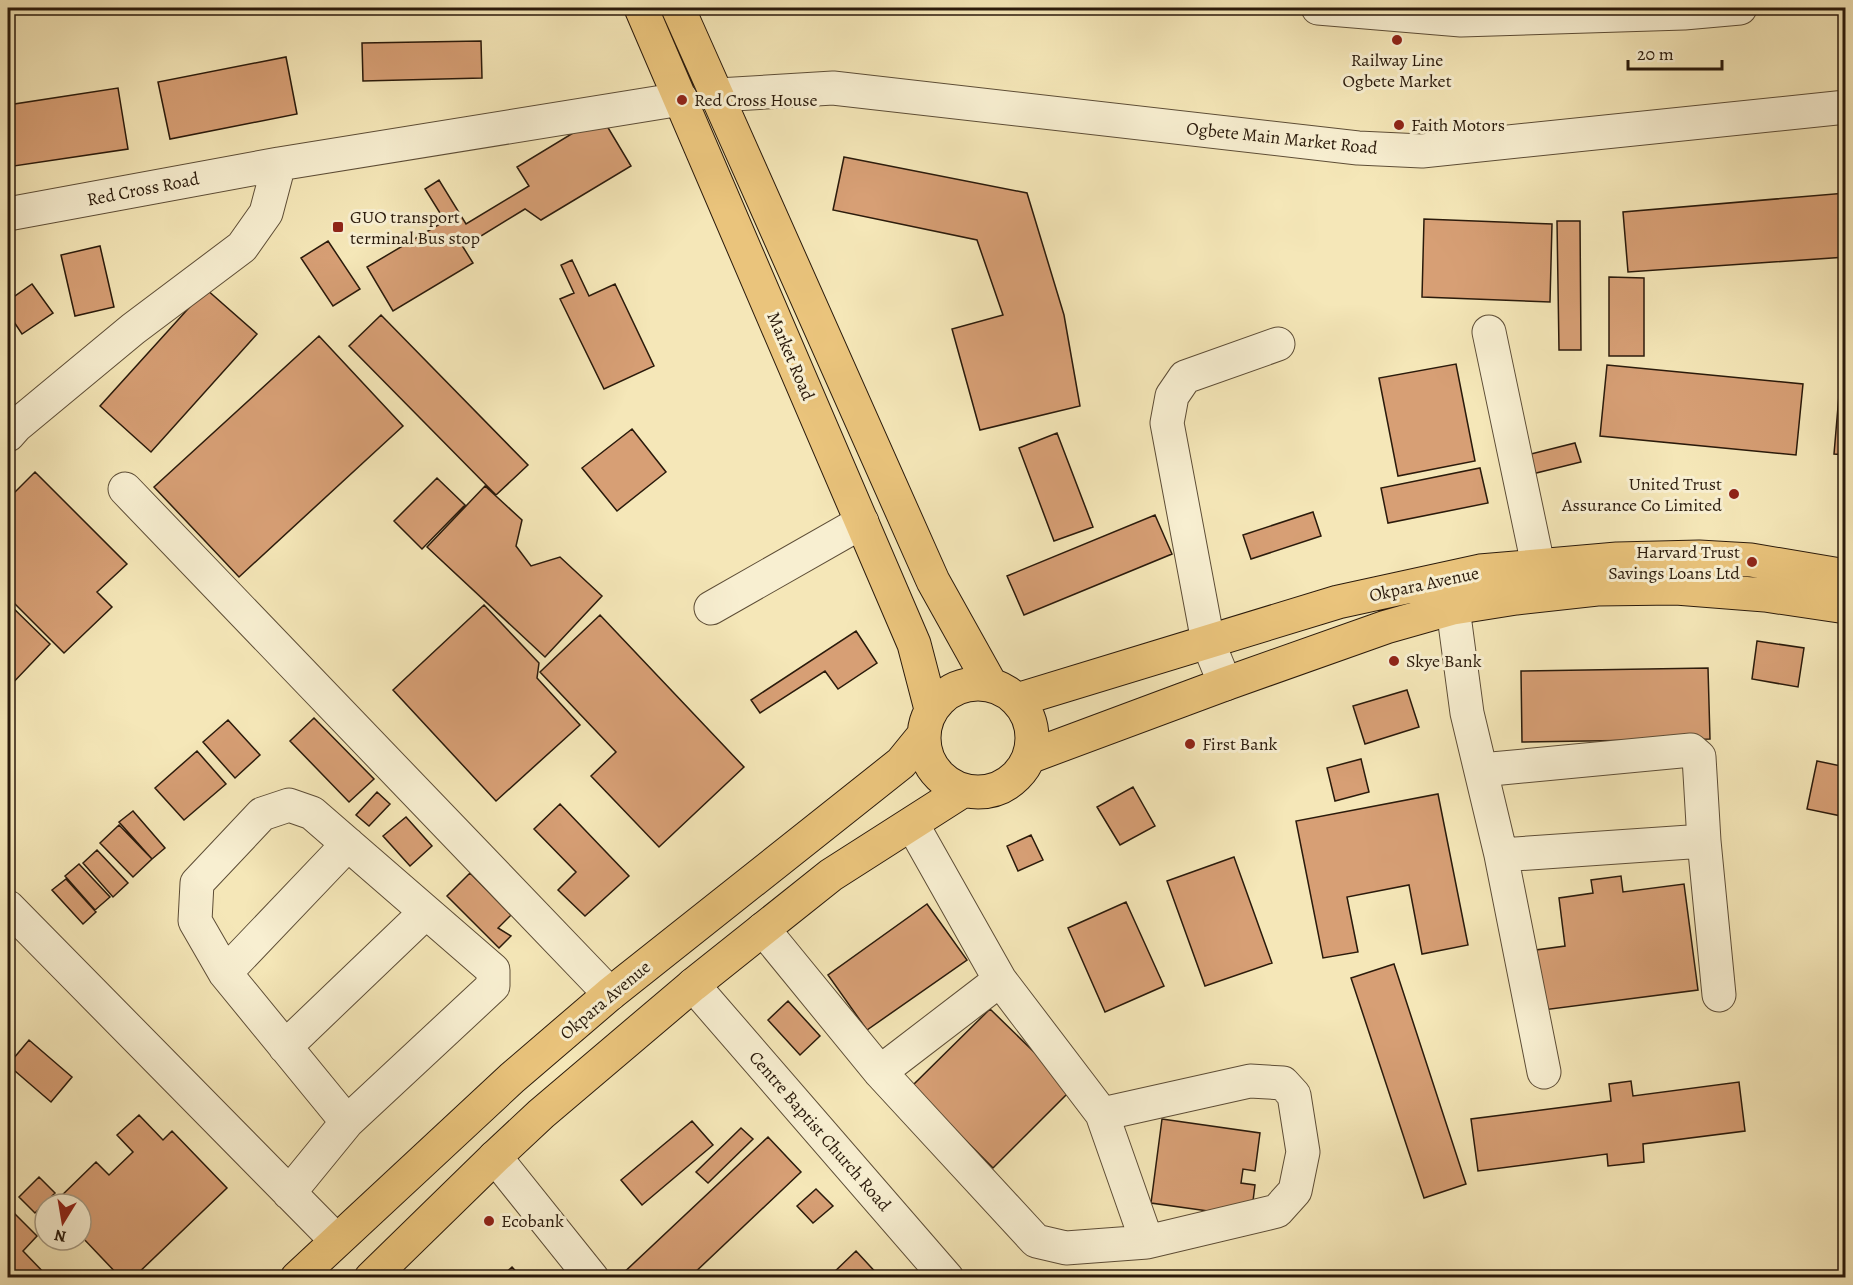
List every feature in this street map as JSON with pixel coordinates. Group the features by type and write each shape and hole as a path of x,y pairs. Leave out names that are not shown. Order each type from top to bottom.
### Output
{"main road":[{"name":"Market Road","path":"640,8 914,644 927,723"},
{"path":"678,8 933,581 1004,692 1026,712 1031,727 1032,742 1029,757 1023,769 1003,786 991,791 964,790 948,783 934,770 925,754 927,723 942,696 957,687 974,683 1004,692"},
{"name":"Okpara Avenue","path":"1029,757 1386,627 1447,593 1480,571 1649,557 1699,557 1751,560 1845,576"},
{"path":"1801,601 1809,569"},
{"name":"Okpara Avenue","path":"1004,692 1208,642 1338,602 1447,593 1516,598 1608,589 1676,588 1715,590 1845,607"},
{"name":"Okpara Avenue","path":"297,1278 512,1078 610,994 901,763 927,723"},
{"path":"371,1278 541,1114 693,985 831,875 964,790"},
{"path":"512,1078 541,1114"}],"street":[{"path":"1318,8 1461,20 1684,13 1740,8"},
{"name":"Ogbete Main Market Road","path":"718,95 833,88 1358,148 1422,151 1845,107"},
{"name":"Red Cross Road","path":"8,214 279,164 681,99"},
{"path":"8,435 133,329 242,247 266,213 279,164"},
{"path":"1489,332 1538,565"},
{"path":"1225,684 1208,642 1167,423 1172,396 1185,377 1278,344"},
{"path":"125,489 610,994"},
{"path":"711,608 862,522"},
{"path":"1447,593 1467,713 1501,855 1544,1072"},
{"path":"1481,770 1692,750 1699,758 1704,842 1719,996"},
{"path":"289,1193 347,1122 493,986 493,970 312,813 289,805 262,814 197,883 195,921 225,973 347,1122"},
{"path":"912,824 1000,980 1102,1114 1148,1242"},
{"path":"1501,855 1704,842"},
{"path":"225,973 348,844"},
{"path":"8,907 336,1240"},
{"path":"285,1047 426,912"},
{"path":"763,929 880,1072 1036,1241 1066,1248 1148,1242 1277,1211 1295,1191 1303,1152 1294,1095 1283,1083 1250,1081 1102,1114"},
{"path":"880,1072 1000,980"},
{"name":"Centre Baptist Church Road","path":"693,985 947,1278"},
{"path":"495,1157 592,1278"}],"building":[{"path":"481,41 482,78 363,81 362,43"},
{"path":"286,57 297,114 170,139 158,82"},
{"path":"118,88 128,149 14,166 8,105"},
{"path":"601,116 631,166 541,220 525,209 463,247 473,263 393,311 367,267 445,221 425,189 439,180 466,224 529,186 517,167"},
{"path":"844,157 1027,193 1064,315 1080,406 980,430 952,329 1003,315 977,240 833,210"},
{"path":"1846,193 1846,257 1628,272 1623,212"},
{"path":"1424,219 1552,224 1550,302 1422,297"},
{"path":"1557,221 1580,221 1581,350 1559,350"},
{"path":"328,241 360,289 333,306 301,258"},
{"path":"100,246 114,307 75,316 61,255"},
{"path":"572,260 589,296 615,284 654,366 604,389 560,299 574,293 561,265"},
{"path":"1609,277 1644,278 1644,356 1609,356"},
{"path":"32,284 53,313 22,334 8,313 8,301"},
{"path":"206,289 257,334 151,452 100,406"},
{"path":"381,315 528,465 496,495 349,346"},
{"path":"319,336 403,426 239,577 154,487"},
{"path":"1456,364 1475,461 1398,476 1379,378"},
{"path":"1607,365 1803,384 1796,455 1600,436"},
{"path":"1839,395 1846,396 1846,455 1834,454"},
{"path":"632,429 666,472 617,511 582,468"},
{"path":"1057,433 1093,527 1054,541 1019,448"},
{"path":"1575,443 1581,462 1528,475 1523,456"},
{"path":"1480,468 1488,503 1388,523 1381,488"},
{"path":"35,472 127,564 97,592 112,607 64,653 8,597 8,499"},
{"path":"437,478 465,505 422,549 394,521"},
{"path":"485,486 522,520 516,546 531,566 560,557 602,596 545,657 427,547"},
{"path":"1313,512 1321,536 1251,559 1243,535"},
{"path":"1155,515 1172,554 1024,615 1007,576"},
{"path":"8,603 50,644 8,688"},
{"path":"484,605 539,663 537,678 580,725 496,801 393,690"},
{"path":"600,615 744,767 659,847 591,776 616,752 540,672"},
{"path":"856,631 877,663 838,689 825,671 760,713 751,700"},
{"path":"1757,641 1804,648 1798,687 1752,679"},
{"path":"1708,668 1710,739 1522,742 1521,671"},
{"path":"1407,690 1419,727 1365,744 1353,706"},
{"path":"314,718 374,779 349,802 290,741"},
{"path":"228,720 260,755 235,778 203,742"},
{"path":"197,751 226,784 184,820 155,788"},
{"path":"1361,759 1369,792 1335,801 1327,768"},
{"path":"1817,761 1846,767 1846,817 1807,809"},
{"path":"1133,787 1155,826 1120,845 1097,807"},
{"path":"377,792 390,804 369,826 356,815"},
{"path":"1438,794 1468,945 1422,954 1409,885 1347,897 1358,952 1323,958 1296,821"},
{"path":"560,804 629,876 585,916 558,890 576,872 534,829"},
{"path":"133,811 165,848 152,859 119,822"},
{"path":"406,817 432,846 410,866 383,836"},
{"path":"119,825 152,859 133,877 100,843"},
{"path":"1031,835 1043,860 1018,871 1007,846"},
{"path":"97,850 128,883 113,897 83,863"},
{"path":"1234,857 1272,963 1205,986 1167,881"},
{"path":"79,864 110,897 95,910 65,876"},
{"path":"470,873 511,915 498,928 511,936 499,948 447,896"},
{"path":"1621,876 1623,892 1684,884 1698,990 1543,1010 1536,950 1565,946 1559,898 1593,893 1591,880"},
{"path":"66,879 96,912 83,924 52,890"},
{"path":"1126,902 1164,986 1105,1012 1068,928"},
{"path":"927,904 967,960 867,1030 828,975"},
{"path":"1394,964 1466,1184 1424,1198 1351,978"},
{"path":"788,1001 820,1036 800,1055 768,1020"},
{"path":"990,1009 1072,1089 993,1168 912,1086"},
{"path":"29,1040 72,1077 51,1102 8,1065"},
{"path":"1631,1081 1633,1096 1739,1082 1745,1131 1643,1144 1644,1162 1608,1166 1607,1154 1478,1171 1471,1119 1611,1101 1609,1084"},
{"path":"139,1115 163,1140 172,1131 227,1188 133,1278 121,1278 93,1249 93,1192 65,1192 96,1162 109,1175 133,1152 117,1135"},
{"path":"1162,1119 1260,1133 1255,1171 1243,1169 1241,1183 1255,1185 1251,1217 1151,1203"},
{"path":"692,1121 713,1145 642,1205 621,1180"},
{"path":"741,1128 753,1139 708,1183 696,1172"},
{"path":"768,1137 801,1172 689,1278 618,1278"},
{"path":"39,1177 54,1192 33,1192 33,1211 19,1197"},
{"path":"816,1189 833,1206 813,1223 797,1206"},
{"path":"12,1211 33,1232 33,1240 23,1251 49,1278 8,1278 8,1215"},
{"path":"856,1251 881,1278 828,1278"},
{"path":"512,1267 522,1278 500,1278"}],"place":[{"name":"Railway Line Ogbete Market","path":"1397,40"},
{"name":"Red Cross House","path":"682,100"},
{"name":"Faith Motors","path":"1399,125"},
{"name":"GUO transport terminal Bus stop","path":"338,227"},
{"name":"United Trust Assurance Co Limited","path":"1734,494"},
{"name":"Harvard Trust Savings Loans Ltd","path":"1752,562"},
{"name":"Skye Bank","path":"1394,661"},
{"name":"First Bank","path":"1190,744"},
{"name":"Ecobank","path":"489,1221"}]}
